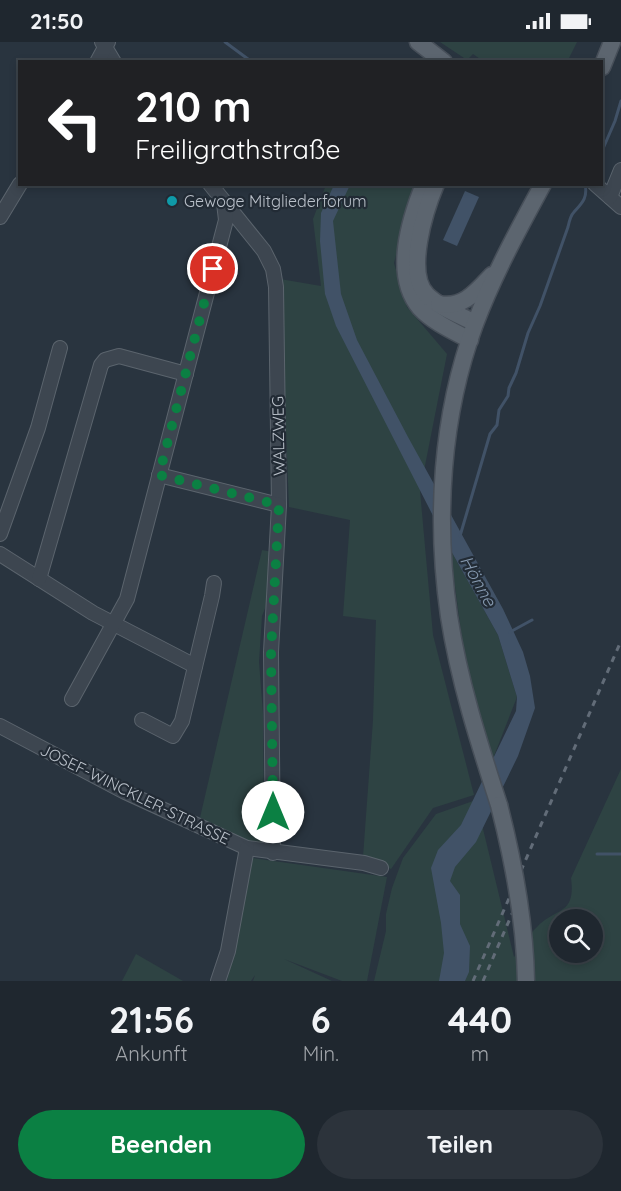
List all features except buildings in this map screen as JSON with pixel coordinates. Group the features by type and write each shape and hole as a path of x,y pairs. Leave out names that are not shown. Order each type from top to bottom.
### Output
{"main road":[{"path":"418,42 441,60"},
{"path":"603,65 612,42"},
{"path":"423,186 408,244 407,285 415,301 427,315 470,340"},
{"path":"435,186 422,230 417,272 422,289 438,303 475,323"},
{"path":"526,981 521,911 510,848 472,717 449,616 444,572 442,499 460,370 475,323 500,265 540,189"},
{"path":"438,303 454,305 470,298 500,265"}],"street":[{"path":"98,60 105,44"},
{"path":"105,44 113,60"},
{"path":"607,194 621,170"},
{"path":"0,217 19,186"},
{"name":"WALZWEG","path":"212,186 264,251 274,273 279,505 271,652 273,853"},
{"path":"72,699 128,599 226,220 223,201"},
{"path":"0,534 38,428 60,348"},
{"path":"39,579 100,365 105,360 119,356 186,374"},
{"path":"159,475 279,505"},
{"path":"1,558 112,624 195,666"},
{"path":"142,720 173,736 183,721 214,583"},
{"name":"JOSEF-WINCKLER-STRASSE","path":"0,726 125,792 247,848 364,863 381,868"},
{"path":"218,981 228,951 247,848"}],"green space":[{"path":"440,42 577,42 568,60 482,60 473,54 467,60"},
{"path":"326,186 414,186 394,263 407,307 447,354 420,491 433,635 474,795 433,808 391,869 363,857 373,720 376,620 343,616 350,520 289,507 280,279 321,286 313,219"},
{"path":"450,549 498,635 517,697 492,761 465,661"},
{"path":"262,550 273,552 268,601 262,616 259,662 263,714 264,822 263,840 258,845 237,839 199,822"},
{"path":"621,769 621,981 374,981 386,931 386,914 392,888 403,858 436,814 476,800 514,957 537,927 549,918 549,963 603,963 603,909 563,909 570,899 571,878"},
{"path":"252,858 387,877 367,981 342,981 284,959 332,981 253,981 255,975 251,981 227,981"},
{"path":"136,954 183,981 122,981"}],"water":[{"name":"Hönne","path":"334,186 350,186 333,221 341,294 357,340 503,609 523,652 530,676 535,708 518,756 476,842 455,867 450,881 460,895 460,924 470,946 469,972 465,981 439,981 444,953 431,868 438,850 461,825 516,711 517,697 498,635 450,549 336,326 325,294 320,241 321,213"},
{"path":"465,191 479,197 457,246 443,240"}],"waterway":[{"path":"225,42 249,60"},
{"path":"603,149 621,101"},
{"path":"460,536 490,434 497,425 499,410 508,396 528,333 540,306 571,217 585,197 585,186"},
{"path":"510,632 532,620"},
{"path":"597,854 621,854"}],"railway":[{"path":"473,981 621,641"},
{"path":"483,981 515,907"}],"place":[{"name":"Gewoge Mitgliederforum","path":"172,201"}],"route":[{"path":"213,269 159,475 279,505 271,652 273,812"}]}
